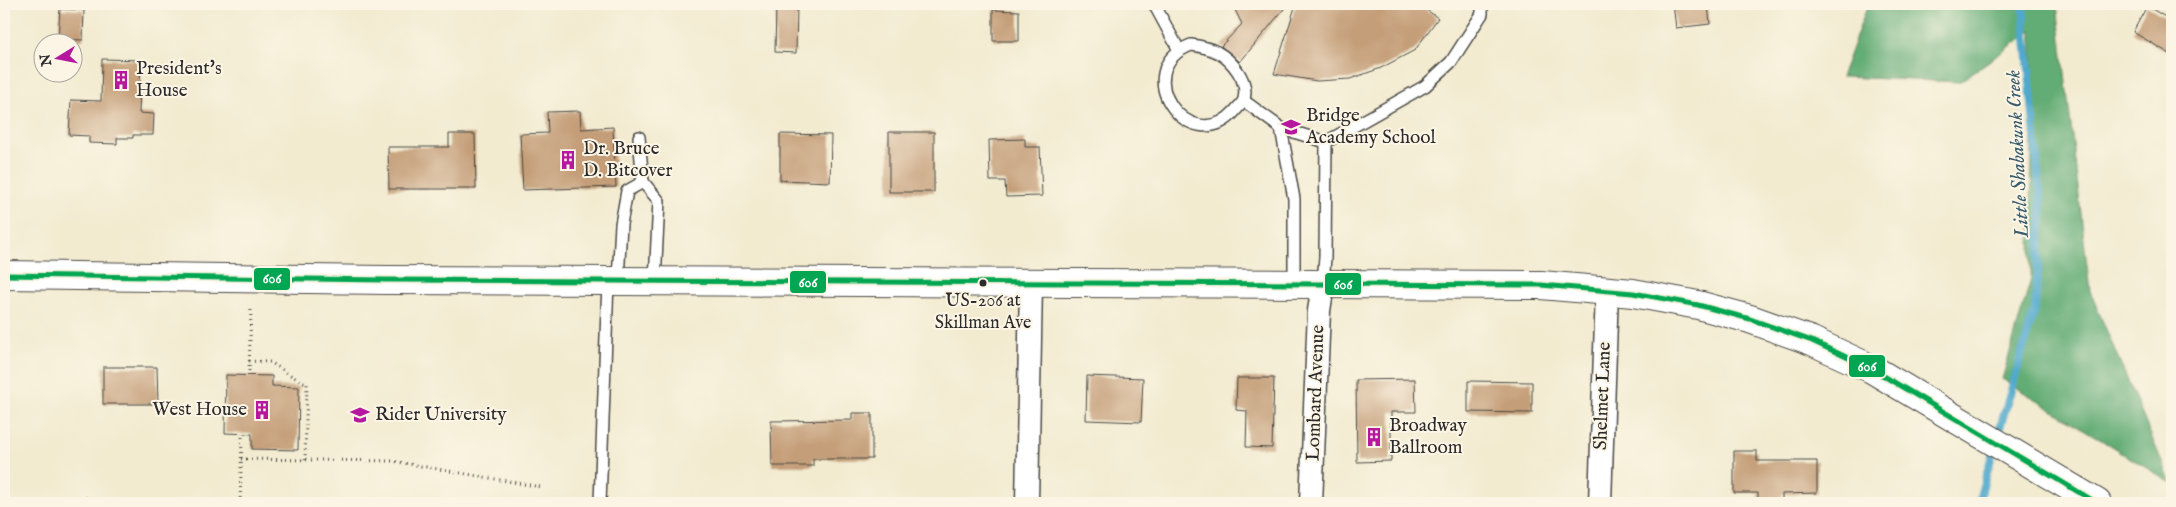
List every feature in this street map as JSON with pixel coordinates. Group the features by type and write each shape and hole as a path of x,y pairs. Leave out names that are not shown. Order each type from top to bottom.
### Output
{"main road":[{"path":"4,275 613,281 1541,285 1607,290 1698,305 1750,319 1812,341 1872,369 2097,503"}],"street":[{"path":"1027,503 1031,283"},
{"name":"Lombard Avenue","path":"1311,503 1319,311 1323,284"},
{"name":"Shelmet Lane","path":"1600,503 1607,290"}],"lane":[{"path":"1154,4 1179,50"},
{"path":"1244,101 1281,128 1326,142 1425,86 1451,62 1482,14 1482,4"},
{"path":"1191,45 1216,51 1223,56 1242,78 1245,90 1244,101 1229,118 1216,124 1203,125 1189,122 1169,104 1164,91 1164,77 1168,64 1179,50 1191,45"},
{"path":"1281,128 1294,199 1294,285"},
{"path":"639,137 643,182 659,202 655,281"},
{"path":"1323,284 1326,142"},
{"path":"600,503 613,281 627,191 643,182"}],"path":[{"path":"248,371 251,310"},
{"path":"249,361 270,362 300,381 307,383 305,460"},
{"path":"240,503 242,437"},
{"path":"241,459 392,461 541,487"},
{"path":"78,503 88,497"}],"green space":[{"path":"1868,4 2057,4 2090,291 2171,483 2002,379 2031,279 2032,31 1959,82 1841,77"}],"building":[{"path":"1232,4 1288,4 1240,62 1221,46 1242,24"},
{"path":"1296,4 1418,4 1438,18 1415,50 1381,68 1350,79 1317,81 1274,74"},
{"path":"1673,4 1708,4 1710,24 1676,28"},
{"path":"776,6 797,6 796,53 775,52"},
{"path":"2147,6 2172,21 2172,55 2133,32"},
{"path":"60,9 84,10 83,40 82,32 58,32"},
{"path":"993,10 1019,11 1019,41 993,41"},
{"name":"President's House","path":"102,59 141,60 139,113 154,114 153,135 133,135 133,138 117,138 117,144 89,143 89,136 69,135 71,100 101,101"},
{"name":"Dr. Bruce D. Bitcover","path":"580,111 581,129 613,127 616,187 523,190 520,134 548,133 547,112"},
{"path":"889,132 934,132 934,192 889,192"},
{"path":"449,134 475,134 476,189 389,189 388,147 449,147"},
{"path":"780,134 831,135 830,182 780,180"},
{"path":"1025,139 1025,147 1040,147 1042,196 1006,197 1005,181 990,181 989,140"},
{"path":"103,367 157,367 158,404 103,404"},
{"name":"West House","path":"226,375 272,376 272,386 299,387 298,450 252,449 252,434 225,433"},
{"path":"1087,376 1143,378 1141,422 1086,420"},
{"path":"1237,378 1274,378 1272,448 1246,447 1247,411 1236,410"},
{"name":"Broadway Ballroom","path":"1415,379 1416,412 1391,412 1391,461 1357,462 1356,380"},
{"path":"1468,381 1532,382 1532,413 1468,412"},
{"path":"852,413 872,413 872,459 813,459 813,466 772,466 771,421 852,420"},
{"path":"1734,451 1757,451 1757,461 1817,461 1817,493 1782,494 1782,503 1758,503 1758,493 1734,493"}],"waterway":[{"name":"Little Shabakunk Creek","path":"1978,503 2035,308 2042,215 2023,4"}],"transit line":[{"name":"606","path":"4,275 386,280 1541,285 1633,293 1698,305 1750,319 1812,341 1872,369 2097,503"}],"place":[{"name":"President's House","path":"121,80"},
{"name":"Bridge Academy School","path":"1291,127"},
{"name":"Dr. Bruce D. Bitcover","path":"568,160"},
{"name":"US-206 at Skillman Ave","path":"983,283"},
{"name":"West House","path":"262,410"},
{"name":"Rider University","path":"360,415"},
{"name":"Broadway Ballroom","path":"1374,437"}]}
